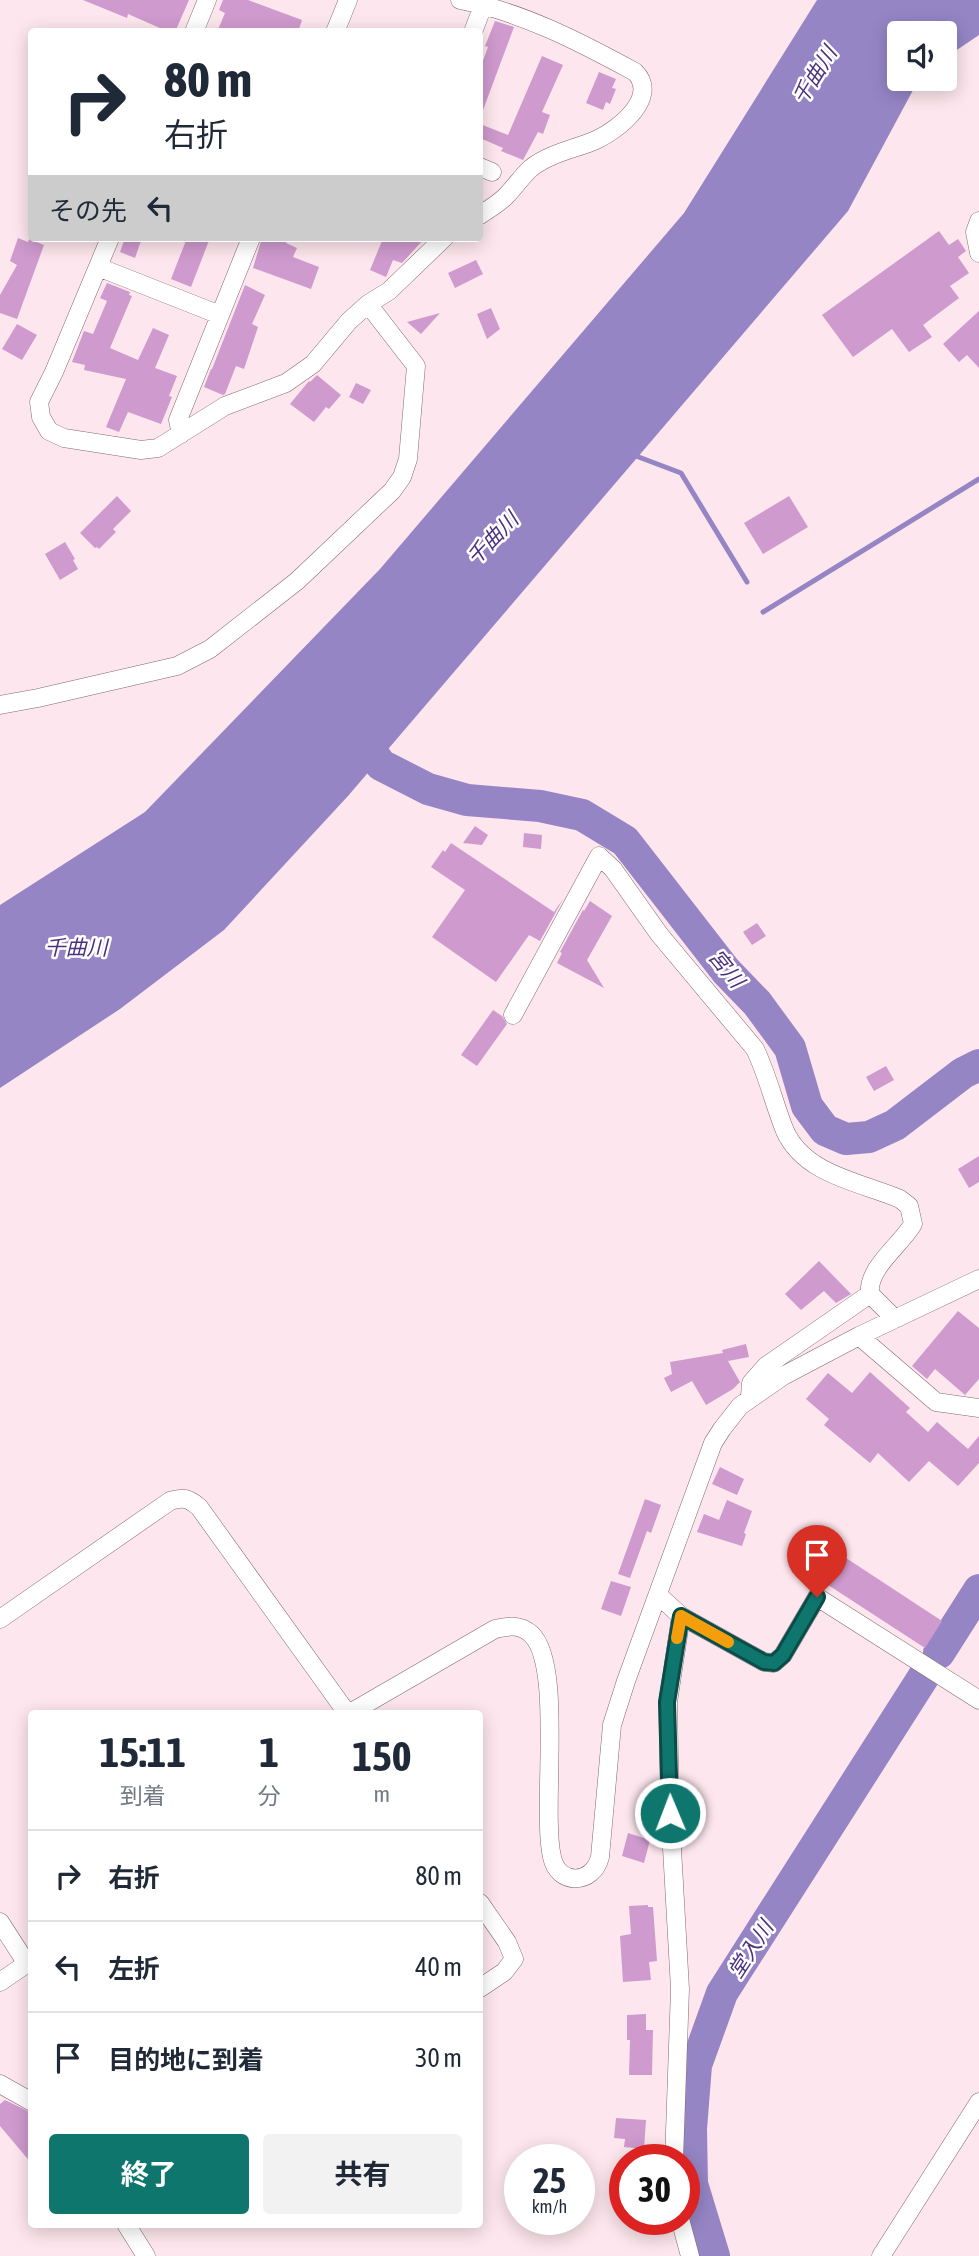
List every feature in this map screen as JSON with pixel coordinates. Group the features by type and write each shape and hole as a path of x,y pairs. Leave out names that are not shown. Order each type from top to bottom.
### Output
{"street":[{"path":"196,28 207,0"},
{"path":"337,28 348,0"},
{"path":"460,0 484,2 548,28 635,72 641,78 643,87 639,106 615,128 598,139 566,150 532,168 496,205 483,213"},
{"path":"474,28 484,2"},
{"path":"979,221 975,232 979,253"},
{"path":"108,242 39,402 41,417 49,431 64,438 141,450 158,448 225,406 286,383 313,364 349,321 389,290 440,242"},
{"path":"181,434 178,420 249,242"},
{"path":"98,267 220,315"},
{"path":"0,705 177,666 210,649 297,581 392,491 402,477 408,459 416,366 368,304"},
{"path":"513,1015 599,856 613,869 659,934 754,1049 765,1070 786,1133 796,1150 825,1171 889,1194 909,1206 913,1224 908,1234 872,1275 869,1285 870,1294 895,1318"},
{"path":"353,1710 495,1629 513,1626 532,1635 538,1644 549,1693 548,1836 551,1855 553,1863 563,1875 577,1879 584,1877 594,1870 600,1857 612,1725 713,1443 729,1418 750,1397 783,1376 895,1318 979,1279"},
{"path":"750,1397 751,1383 766,1366 870,1294"},
{"path":"859,1336 936,1402 979,1408"},
{"path":"0,1619 170,1501 182,1497 199,1507 346,1710"},
{"path":"658,1595 681,1616 764,1662 774,1663 783,1655 817,1597 979,1700"},
{"path":"674,2144 680,1989 667,1702 681,1616"},
{"path":"483,1907 507,1942 514,1959 504,1972 483,1986"},
{"path":"0,1922 28,1961"},
{"path":"0,1982 28,1963"},
{"path":"0,2084 28,2100"},
{"path":"881,2256 979,2102"},
{"path":"132,2228 146,2256"},
{"path":"684,2235 690,2256"}],"water":[{"name":"千曲川","path":"817,0 979,0 979,35 957,50 957,21 887,21 887,91 913,91 848,211 348,796 224,930 120,1009 0,1088 0,905 145,812 380,569 684,213"}],"building":[{"path":"83,0 189,0 177,28 160,28 128,14 127,18"},
{"path":"223,0 248,0 302,20 299,28 219,28 225,13 219,10"},
{"path":"495,21 514,27 483,110 483,61 488,47 485,46"},
{"path":"542,56 563,65 542,112 550,115 543,134 538,132 523,160 501,151 503,148 483,139 483,125 508,135"},
{"path":"599,72 616,79 612,88 616,89 610,104 606,102 603,110 586,103"},
{"path":"939,231 949,245 958,239 966,251 958,257 969,273 950,286 959,298 923,325 932,337 909,352 892,329 853,357 822,315"},
{"path":"18,238 44,245 17,319 0,313 0,295 17,265 10,261"},
{"path":"124,242 141,242 135,258 120,252"},
{"path":"185,242 208,242 191,287 171,279"},
{"path":"261,242 286,242 297,248 293,257 319,267 311,289 253,268"},
{"path":"382,242 421,242 402,263 393,260 386,277 370,270"},
{"path":"476,260 483,274 455,288 448,273"},
{"path":"107,283 130,292 129,295 132,296 110,348 138,360 153,328 169,335 155,368 177,376 161,424 128,412 119,432 106,427 126,379 84,370 85,365 72,362 84,331 93,334 107,301 100,298"},
{"path":"245,285 265,295 252,324 258,327 244,369 236,366 223,395 204,387"},
{"path":"491,308 500,329 487,339 477,314"},
{"path":"979,311 979,368 967,355 959,362 943,344"},
{"path":"440,313 421,334 407,322"},
{"path":"17,324 37,335 22,360 2,349"},
{"path":"317,375 341,395 329,409 326,407 314,422 290,404"},
{"path":"356,383 371,390 363,404 349,397"},
{"path":"117,496 131,511 113,529 116,532 99,549 95,548 80,533"},
{"path":"789,496 808,527 763,554 744,523"},
{"path":"65,542 78,569 60,580 45,554"},
{"path":"475,826 488,835 482,845 463,843"},
{"path":"524,833 542,835 541,849 523,847"},
{"path":"451,843 554,912 563,899 540,941 529,935 496,982 432,937 465,890 431,867"},
{"path":"590,901 612,916 587,960 604,988 557,963 562,953 560,952"},
{"path":"757,923 766,936 752,945 743,932"},
{"path":"493,1010 502,1016 507,1024 477,1066 461,1055"},
{"path":"886,1066 894,1080 874,1091 866,1077"},
{"path":"979,1156 979,1182 969,1188 958,1169"},
{"path":"819,1261 851,1294 836,1303 824,1291 801,1310 785,1294"},
{"path":"958,1311 979,1328 979,1379 965,1395 935,1369 927,1379 912,1366"},
{"path":"746,1344 749,1357 728,1361 740,1382 733,1389 706,1405 692,1381 671,1392 664,1378 672,1374 670,1362 723,1353 722,1350"},
{"path":"870,1372 910,1408 906,1412 928,1432 937,1422 968,1449 979,1436 979,1463 958,1486 929,1461 909,1482 878,1453 870,1463 824,1425 829,1419 806,1399 828,1373 852,1393"},
{"path":"720,1467 744,1479 737,1495 712,1484"},
{"path":"645,1499 661,1505 651,1533 647,1531 630,1578 618,1574"},
{"path":"727,1500 752,1511 742,1546 697,1532 704,1514 719,1520"},
{"path":"843,1556 942,1621 925,1648 825,1583"},
{"path":"611,1581 631,1587 621,1616 601,1609"},
{"path":"628,1833 650,1840 644,1863 622,1856"},
{"path":"629,1906 653,1907 657,1961 649,1962 651,1980 623,1982 620,1936 631,1934"},
{"path":"646,2014 646,2030 653,2030 652,2075 629,2075 630,2040 627,2040 627,2015"},
{"path":"5,2100 28,2111 28,2159 0,2126 0,2104"},
{"path":"616,2118 646,2120 644,2144 624,2144 625,2139 614,2138"}],"waterway":[{"path":"636,456 681,473 747,582"},
{"path":"763,612 979,479"},
{"name":"宮川","path":"353,727 381,765 428,789 467,800 540,806 582,815 625,841 726,971 757,1003 790,1048 807,1106 825,1130 846,1139 869,1137 895,1125 963,1073 979,1065"},
{"name":"堂入川","path":"939,1653 979,1590"},
{"name":"堂入川","path":"714,2256 692,2184 691,2129 696,2065 722,1993 924,1676"}],"slow traffic":[{"path":"677,1638 681,1616 728,1642"}],"route":[{"path":"670,1813 667,1702 681,1616 764,1662 774,1663 783,1655 817,1597"}]}
